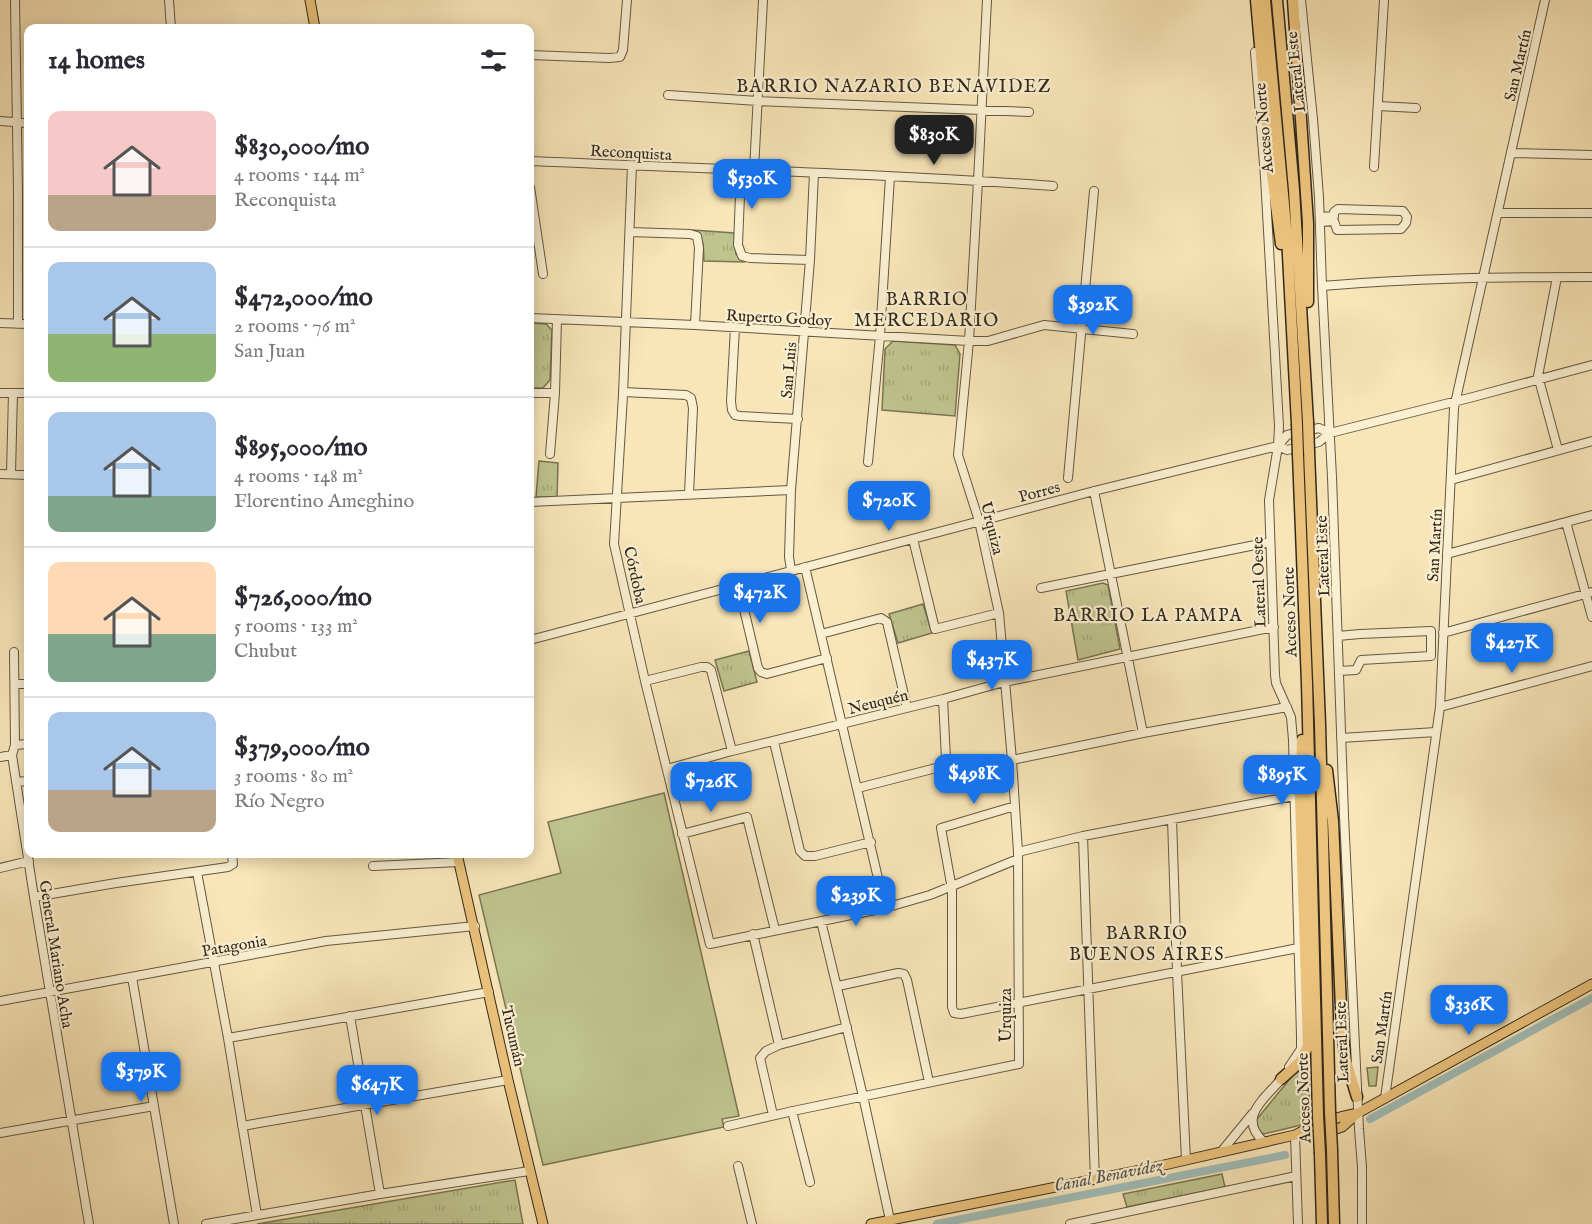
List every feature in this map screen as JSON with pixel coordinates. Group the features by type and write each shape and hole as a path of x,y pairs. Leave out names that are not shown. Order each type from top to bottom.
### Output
{"highway":[{"path":"1256,0 1270,159 1292,328"},
{"name":"Acceso Norte","path":"1265,0 1284,189 1292,328 1303,423 1307,683 1322,1224"},
{"name":"Acceso Norte","path":"1277,0 1294,190 1306,365 1303,423"},
{"path":"1293,0 1308,223 1306,365"},
{"name":"Acceso Norte","path":"1304,453 1320,724 1334,1224"},
{"path":"1281,1079 1300,1062 1308,1046 1300,798 1302,732 1307,683"},
{"path":"1320,724 1333,821 1342,1031 1346,1060 1357,1097"}],"main road":[{"path":"310,0 314,24"},
{"name":"Tucumán","path":"458,858 543,1224"},
{"path":"872,1224 1095,1180 1295,1135 1341,1116 1358,1113 1592,984"}],"street":[{"path":"15,0 18,324"},
{"path":"169,0 171,24"},
{"path":"534,55 620,57 623,50 627,0"},
{"path":"754,170 763,0"},
{"name":"Urquiza","path":"929,1082 1019,1064 1018,855 999,614 979,521 958,455 969,341 987,0"},
{"name":"Lateral Oeste","path":"1221,1152 1281,1079 1300,1049 1292,725 1275,680 1270,542 1269,493 1278,446 1278,397 1265,177 1251,0"},
{"name":"Lateral Este","path":"1301,0 1320,220 1341,738 1362,1167 1362,1224"},
{"path":"1374,167 1384,0"},
{"name":"San Martín","path":"1385,1098 1440,707 1454,408 1545,0"},
{"path":"668,95 1029,112"},
{"path":"1378,106 1416,108"},
{"path":"0,122 24,123"},
{"path":"1511,153 1592,155"},
{"name":"Reconquista","path":"534,161 814,172 1053,186"},
{"name":"Córdoba","path":"632,165 615,544 645,681 710,944 753,934"},
{"path":"741,170 738,245 742,256 810,260"},
{"name":"San Luis","path":"791,570 789,557 791,490 805,332 814,172"},
{"path":"868,462 880,336 890,177"},
{"path":"1068,478 1094,191"},
{"path":"1338,209 1403,211 1407,217 1401,229 1337,230 1334,221 1320,220 1334,216 1334,212 1338,209"},
{"path":"1498,213 1592,213"},
{"path":"630,232 690,234 697,237 699,248 695,325"},
{"path":"534,233 543,274"},
{"path":"1322,286 1484,277 1592,277"},
{"path":"1557,277 1538,376 1558,450"},
{"name":"Ruperto Godoy","path":"534,318 969,341 988,341 1044,326 1133,334"},
{"path":"550,454 555,393 556,319"},
{"path":"0,323 24,324"},
{"path":"735,327 731,401 735,415 798,419"},
{"name":"Porres","path":"1278,446 1287,450 1320,442 1330,433 1592,365"},
{"path":"623,392 691,398 693,408 689,494"},
{"path":"0,393 24,393"},
{"path":"11,474 13,393"},
{"path":"534,393 555,393"},
{"name":"Porres","path":"534,639 1094,491 1278,446 1287,435 1319,428 1330,433"},
{"path":"1450,480 1592,441"},
{"path":"0,474 24,475"},
{"path":"534,502 791,490"},
{"path":"1094,491 1143,733"},
{"path":"1447,554 1592,515"},
{"path":"1566,522 1589,593 1592,617"},
{"path":"913,539 935,629 999,614"},
{"path":"1041,588 1270,542"},
{"path":"805,567 885,908"},
{"path":"738,584 758,668 761,672 766,674 827,658"},
{"path":"1443,633 1589,593"},
{"path":"821,634 884,619 908,708"},
{"name":"Neuquén","path":"667,769 1004,682 1274,627"},
{"path":"1338,636 1360,633 1431,631 1431,656 1361,660 1356,670 1339,671"},
{"name":"General Mariano Acha","path":"14,652 15,745 12,755 24,816"},
{"path":"1440,707 1592,666"},
{"path":"645,681 701,667 711,670 732,751"},
{"path":"15,684 24,684"},
{"path":"858,788 944,765 946,759 943,699"},
{"path":"1012,760 1287,707"},
{"path":"1341,738 1436,732"},
{"path":"774,742 800,851 805,856 815,856 870,842"},
{"path":"15,745 24,744"},
{"path":"0,756 12,755"},
{"path":"16,782 24,781"},
{"path":"779,1045 753,934 885,908 930,896 1018,855 1083,836 1294,796"},
{"path":"1015,806 940,828 951,886 952,1007 954,1013 961,1014 1298,948"},
{"path":"682,834 747,817 775,930"},
{"path":"1172,819 1186,1160"},
{"path":"1083,836 1095,1180"},
{"name":"General Mariano Acha","path":"29,858 33,897 89,1224"},
{"path":"33,897 228,867 233,864 232,858"},
{"path":"373,866 458,858"},
{"path":"0,868 29,861"},
{"path":"197,872 228,1038 257,1215"},
{"path":"821,921 838,986 890,1220"},
{"name":"Patagonia","path":"0,1001 327,941 475,926"},
{"path":"729,1126 929,1082 904,974 898,973 838,986"},
{"path":"132,977 174,1224"},
{"path":"228,1038 489,992"},
{"path":"350,1016 380,1194"},
{"path":"773,1115 760,1058 766,1051 779,1045 847,1028"},
{"path":"242,1126 508,1080"},
{"path":"0,1133 154,1106"},
{"path":"792,1111 810,1182"},
{"path":"1254,1112 1253,1130 1264,1142"},
{"path":"1295,1135 1299,1224"},
{"path":"738,1166 752,1224"},
{"path":"206,1224 529,1171"},
{"path":"1070,1224 1296,1176"}],"green space":[{"path":"693,230 734,233 736,254 744,262 704,261 702,241"},
{"path":"534,323 546,324 552,330 550,380 543,388 534,388"},
{"path":"893,341 955,345 960,354 955,416 882,410 885,349"},
{"path":"539,461 558,463 557,497 536,497"},
{"path":"1103,583 1108,585 1120,649 1078,660 1066,591"},
{"path":"923,604 932,633 898,643 889,614"},
{"path":"749,651 757,682 724,691 715,660"},
{"path":"664,793 739,1116 722,1119 724,1127 543,1165 479,895 561,873 548,822"},
{"path":"1308,1053 1310,1123 1262,1133 1256,1127 1257,1119 1298,1069"},
{"path":"1378,1067 1376,1086 1369,1086 1367,1068"},
{"path":"1222,1174 1225,1187 1127,1207 1123,1194"},
{"path":"515,1180 523,1224 257,1224"}],"waterway":[{"name":"Canal Benavídez","path":"1370,1119 1592,998"},
{"name":"Canal Benavídez","path":"937,1224 1285,1155"}],"district":[{"name":"BARRIO NAZARIO BENAVIDEZ","path":"894,86"},
{"name":"BARRIO MERCEDARIO","path":"927,309"},
{"name":"BARRIO LA PAMPA","path":"1148,615"},
{"name":"BARRIO BUENOS AIRES","path":"1147,943"}]}
